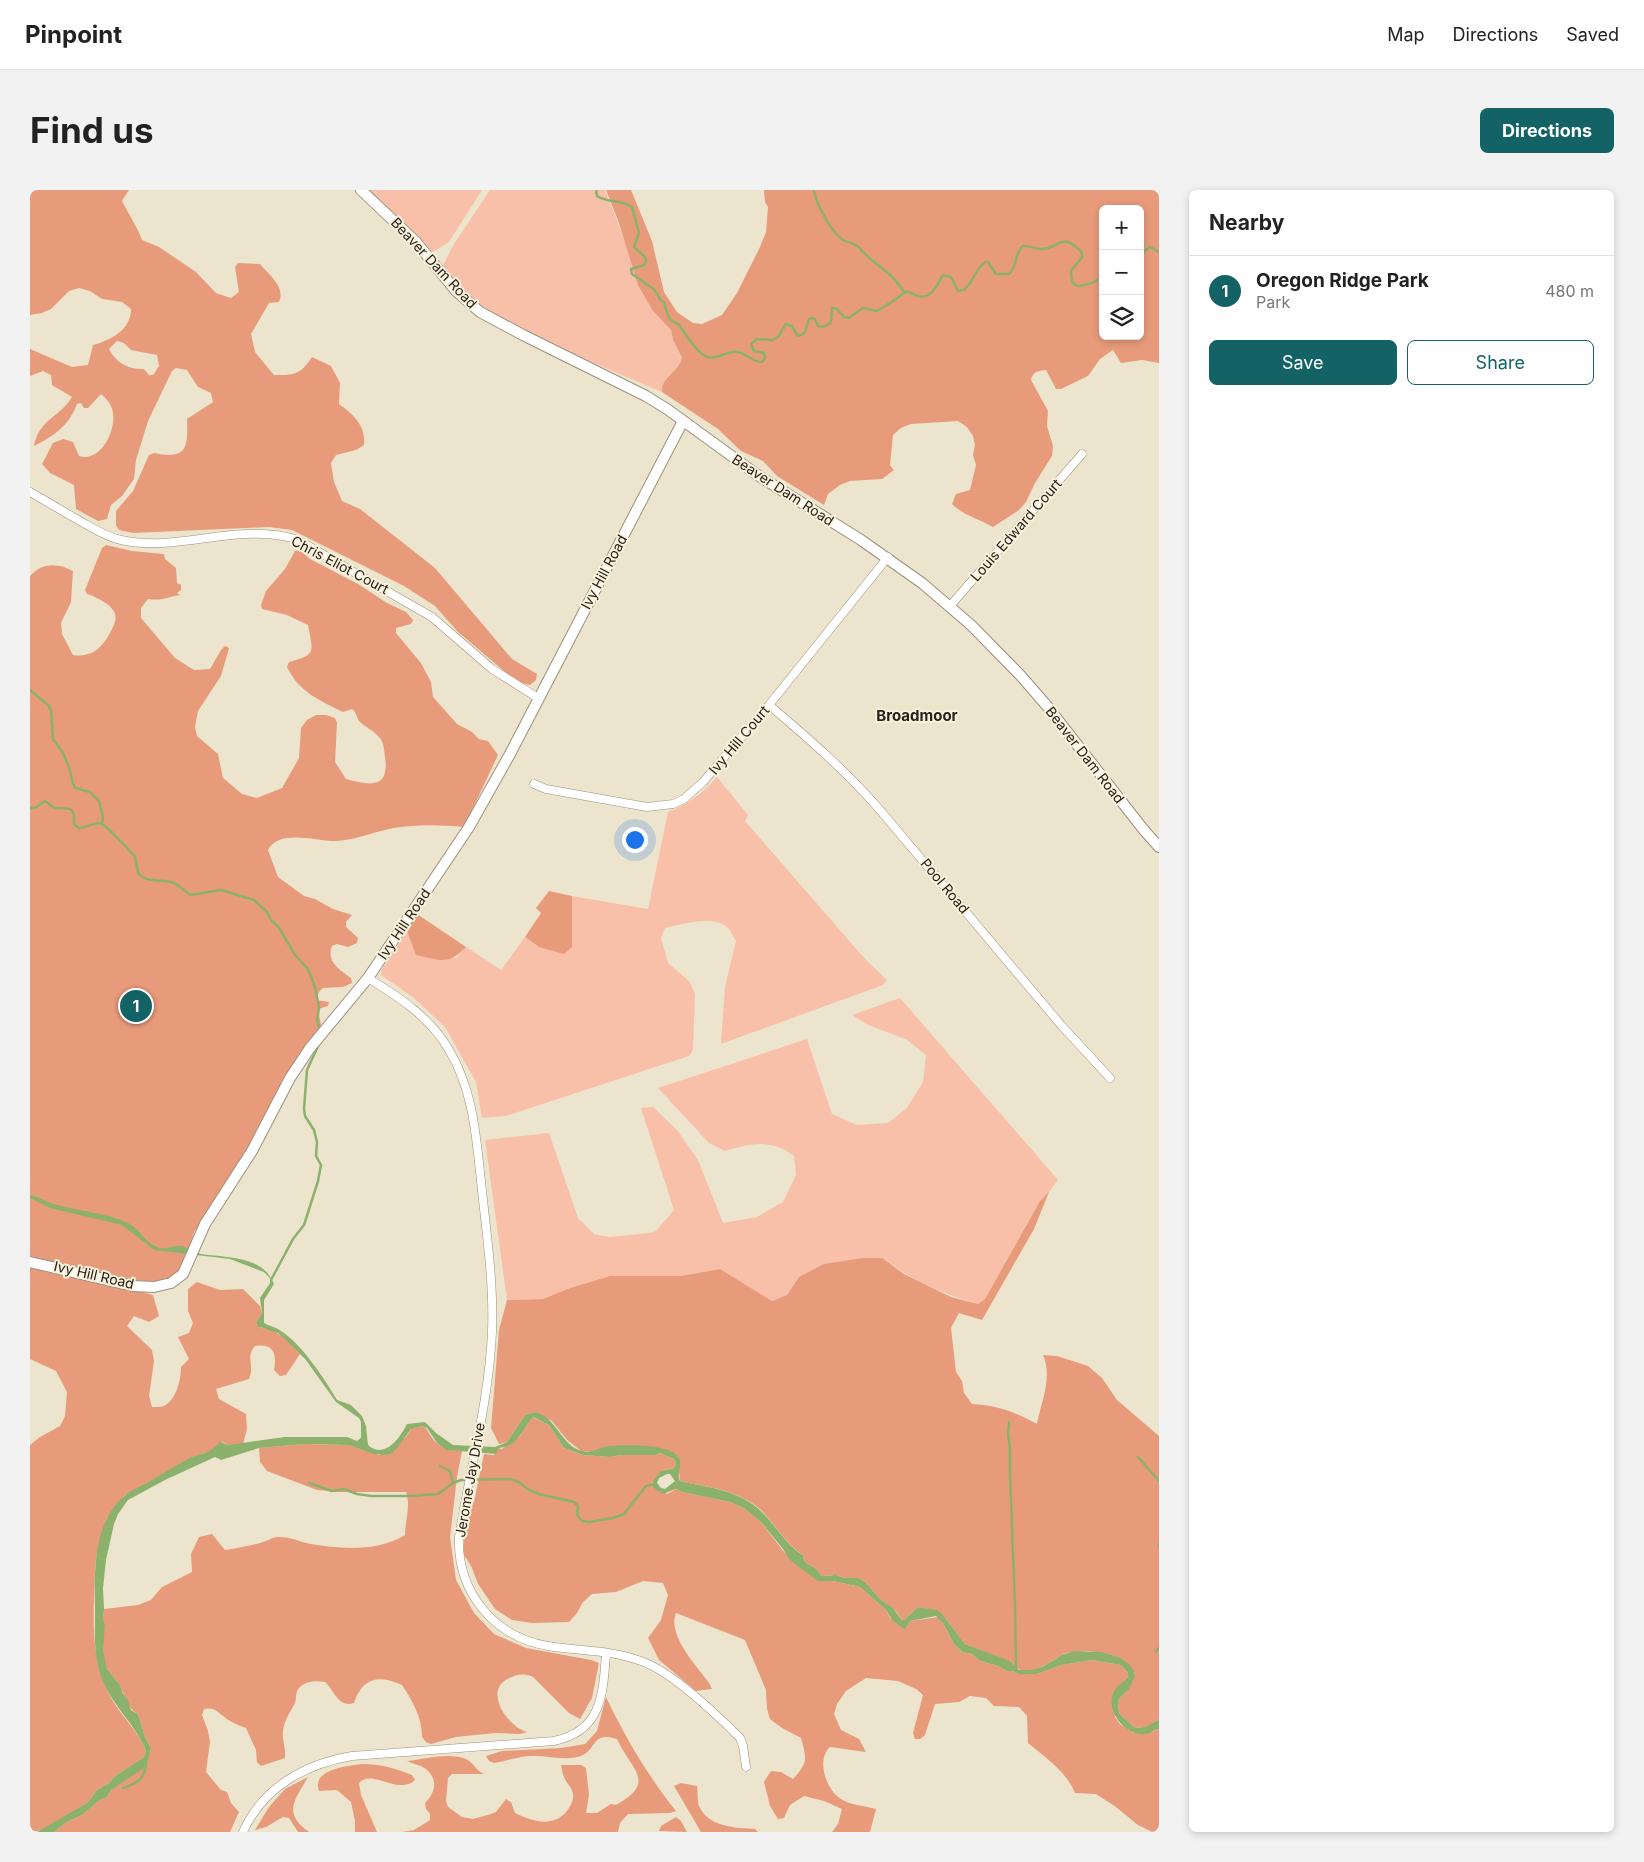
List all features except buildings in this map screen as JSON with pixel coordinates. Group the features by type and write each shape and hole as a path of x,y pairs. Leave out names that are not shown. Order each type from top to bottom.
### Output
{"street":[{"name":"Beaver Dam Road","path":"361,190 416,242 456,291 480,312 646,396 683,420 759,476 888,557 950,606 995,648 1047,706 1159,847"},
{"name":"Ivy Hill Road","path":"30,1262 133,1286 171,1284 183,1274 205,1224 252,1151 290,1078 310,1048 368,978 470,827 683,420"},
{"name":"Louis Edward Court","path":"950,606 1082,454"},
{"name":"Chris Eliot Court","path":"30,492 98,531 120,540 153,543 251,533 285,536 298,540 432,617 492,669 538,698"},
{"name":"Ivy Hill Court","path":"534,784 546,790 647,807 672,804 684,798 703,782 769,705 888,557"},
{"name":"Pool Road","path":"769,705 834,762 862,790 1061,1025 1110,1078"},
{"name":"Jerome Jay Drive","path":"368,978 409,1005 437,1032 459,1067 471,1105 476,1137 492,1301 492,1331 488,1381 465,1498 458,1551 465,1581 481,1609 492,1621 533,1643 606,1653 638,1660 656,1667 669,1676 740,1738 746,1767"},
{"path":"243,1832 248,1820 280,1784 313,1766 332,1759 554,1741 577,1734 592,1719 598,1708 606,1653"}],"shaded area":[{"path":"30,190 129,190 122,201 142,240 159,247 196,272 216,293 231,298 239,292 235,267 238,263 260,264 276,282 281,297 279,302 269,303 251,334 255,352 274,375 296,373 312,357 331,366 340,383 339,404 350,412 363,432 364,445 356,450 336,455 331,463 334,482 342,501 360,509 435,568 512,659 537,674 536,680 530,685 517,682 458,632 435,606 404,586 292,530 269,527 133,533 119,530 116,525 116,511 133,491 149,455 154,453 173,455 183,450 187,438 187,419 213,402 211,393 198,387 187,370 176,368 172,371 148,421 136,460 134,479 122,496 111,505 107,519 98,521 76,509 74,485 50,473 42,464 53,443 63,439 73,442 79,456 87,457 94,455 105,444 109,436 113,420 112,410 109,402 101,394 88,408 84,408 81,403 77,404 69,419 60,430 34,446 40,430 72,397 52,385 51,375 43,371 30,376 30,349 72,367 88,365 93,345 119,333 128,323 131,309 122,302 102,299 90,291 79,288 69,291 51,309 30,315","holes":["117,341 124,343 131,350 157,355 159,366 153,375 149,375 144,369 128,367 115,358 109,349"]},
{"path":"368,190 482,190 449,242 433,252"},
{"path":"490,190 605,190 653,311 671,330 673,340 682,359 664,383 662,392 582,358 500,318 469,297 442,267 454,244"},
{"path":"606,190 631,190 652,241 664,292 677,312 693,323 702,324 722,315 737,293 760,247 766,232 768,207 765,202 764,190 1159,190 1159,363 1142,360 1121,363 1113,350 1100,359 1088,376 1061,389 1056,389 1046,370 1035,373 1031,380 1048,411 1047,426 1053,446 1052,456 1035,483 1026,502 1019,510 993,527 966,514 952,504 956,494 970,490 976,465 973,455 975,445 973,436 967,427 958,421 911,424 901,428 893,435 890,465 894,470 882,479 850,481 840,485 828,494 824,505 777,476 763,461 741,451 718,429 662,392 664,383 682,358 673,340 671,330 653,311 638,285 619,223"},
{"path":"106,545 132,551 164,554 165,559 176,568 177,583 181,585 181,590 177,593 180,595 161,599 148,599 141,608 141,618 175,658 194,670 210,669 221,650 225,646 229,648 221,676 198,711 195,727 197,736 218,754 223,778 242,794 257,798 282,788 299,758 301,728 307,720 316,715 326,715 335,718 337,723 335,762 346,779 362,783 376,783 381,780 386,768 380,738 360,722 355,712 352,709 343,712 310,694 297,683 287,667 289,662 304,657 311,651 308,625 287,615 262,609 261,605 266,591 285,569 295,551 300,550 310,559 406,612 413,620 411,624 396,628 396,633 421,663 431,682 433,697 457,724 472,732 479,739 488,741 498,755 464,827 429,825 403,827 337,841 300,838 281,839 273,843 268,850 278,877 304,896 352,915 346,922 346,927 358,938 357,943 348,947 337,944 332,946 331,957 335,965 351,978 352,983 343,987 323,988 319,992 316,1000 329,1002 328,1006 318,1009 321,1025 283,1079 267,1116 236,1169 194,1232 186,1259 173,1279 156,1282 120,1279 30,1257 30,576 40,568 51,565 62,566 73,571 71,602 61,623 62,634 73,655 79,656 91,653 100,647 107,638 115,619 115,614 111,607 87,594 85,590 102,548"},
{"path":"717,777 748,815 745,821 865,959 887,980 883,985 721,1044 725,987 736,941 730,930 721,923 697,921 665,928 661,938 668,963 689,981 695,994 693,1050 689,1056 506,1116 482,1118 476,1082 445,1027 414,998 381,975 381,971 407,931 417,955 456,958 466,947 501,970 525,937 539,947 572,930 572,896 648,909 668,812 695,797"},
{"path":"549,891 572,896 572,947 564,954 539,947 525,937 541,913 536,908"},
{"path":"417,914 466,947 454,957 443,960 416,955 407,931"},
{"path":"900,998 1058,1180 1040,1201 985,1299 978,1304 952,1296 916,1280 882,1258 799,1277 787,1295 772,1301 720,1269 681,1276 610,1276 570,1288 543,1299 507,1300 485,1140 549,1133 578,1218 594,1234 609,1237 650,1233 656,1231 674,1210 641,1108 653,1107 677,1130 698,1160 723,1223 757,1217 783,1202 796,1175 794,1156 786,1150 769,1145 743,1146 725,1151 709,1143 658,1088 807,1039 832,1114 857,1125 888,1123 907,1108 923,1082 926,1055 907,1040 866,1024 852,1015"},
{"path":"1049,1192 1034,1229 982,1320 959,1313 951,1328 956,1372 962,1381 964,1393 972,1404 1006,1410 1037,1424 1047,1381 1046,1363 1043,1355 1057,1356 1088,1366 1102,1378 1117,1400 1159,1436 1159,1720 1157,1722 1145,1727 1135,1728 1119,1713 1118,1700 1127,1691 1135,1673 1118,1657 1091,1651 1069,1652 1038,1669 1024,1671 1018,1669 1012,1663 965,1644 943,1615 934,1610 918,1607 902,1620 896,1611 882,1601 859,1578 845,1578 836,1575 822,1576 806,1563 803,1555 792,1546 754,1504 723,1490 680,1481 677,1456 623,1446 603,1447 593,1452 581,1451 567,1440 552,1421 535,1412 525,1415 507,1442 499,1444 491,1428 499,1330 507,1300 543,1299 570,1288 610,1276 681,1276 720,1269 772,1301 787,1295 799,1277 824,1264 863,1258 882,1258 904,1274 951,1297 978,1304 985,1299 1040,1201"},
{"path":"30,1195 61,1206 119,1219 137,1229 147,1241 156,1247 182,1246 201,1254 243,1260 261,1268 269,1275 274,1284 264,1300 264,1323 279,1330 297,1344 337,1400 351,1405 362,1416 366,1426 368,1445 374,1449 386,1449 396,1441 407,1424 425,1422 436,1433 453,1445 495,1447 507,1442 525,1415 535,1412 549,1420 569,1444 582,1451 590,1452 608,1446 625,1445 657,1447 666,1450 674,1453 679,1458 680,1481 734,1494 754,1505 787,1541 803,1555 806,1563 822,1576 836,1575 845,1578 859,1578 882,1601 893,1608 902,1620 918,1607 937,1610 965,1644 1010,1661 1019,1670 1032,1670 1042,1667 1062,1655 1074,1651 1101,1652 1119,1657 1129,1664 1135,1676 1129,1689 1118,1700 1119,1713 1135,1728 1145,1727 1159,1720 1159,1730 1156,1729 1148,1733 1139,1734 1130,1731 1116,1718 1111,1700 1114,1691 1128,1677 1128,1673 1121,1665 1092,1660 1062,1665 1036,1674 1018,1674 980,1661 972,1654 962,1652 954,1644 943,1623 936,1616 910,1621 904,1629 892,1620 886,1610 860,1587 833,1581 818,1581 800,1568 789,1559 761,1522 745,1509 730,1502 682,1492 676,1489 664,1493 657,1490 653,1487 653,1481 661,1471 674,1468 676,1463 674,1459 660,1453 655,1455 621,1455 610,1457 583,1455 564,1448 549,1425 533,1417 515,1441 506,1447 499,1448 496,1454 446,1450 437,1443 427,1428 422,1426 411,1429 398,1447 391,1454 386,1455 374,1454 349,1445 305,1444 259,1448 221,1460 215,1457 165,1480 128,1500 118,1514 114,1524 106,1560 103,1588 103,1620 105,1625 103,1650 107,1669 120,1685 131,1710 138,1714 145,1737 151,1748 148,1760 144,1768 111,1790 107,1797 100,1800 82,1815 65,1823 54,1832 37,1832 87,1803 97,1790 144,1757 146,1751 104,1684 96,1657 95,1578 98,1546 108,1517 116,1504 132,1490 188,1459 209,1451 220,1442 228,1445 285,1437 347,1437 357,1441 361,1438 361,1422 359,1418 336,1402 306,1360 288,1342 278,1333 257,1326 257,1321 262,1313 260,1298 270,1283 270,1278 264,1272 230,1259 154,1250 122,1225 50,1208 30,1198","holes":["670,1474 675,1481 665,1489 661,1488 657,1483 659,1478"]},
{"path":"44,1265 153,1295 159,1316 149,1322 134,1316 127,1326 152,1350 154,1361 149,1396 152,1407 164,1406 172,1399 179,1383 181,1367 189,1359 178,1337 189,1333 193,1323 188,1311 188,1289 197,1282 220,1290 243,1289 260,1306 262,1313 257,1321 261,1328 278,1334 300,1354 286,1375 280,1376 274,1370 275,1359 273,1351 266,1346 255,1346 250,1357 251,1374 249,1379 216,1389 219,1399 246,1414 247,1429 243,1444 228,1445 222,1442 213,1450 193,1457 124,1496 106,1520 96,1558 95,1570 94,1634 98,1665 109,1694 143,1743 146,1751 144,1757 97,1790 87,1803 43,1830 30,1832 30,1445 60,1426 65,1416 67,1392 56,1371 30,1359 30,1266"},
{"path":"532,1417 549,1425 564,1448 583,1455 610,1457 621,1455 655,1455 660,1453 674,1459 676,1463 674,1468 664,1470 652,1483 667,1494 676,1489 682,1492 730,1502 745,1509 761,1522 784,1552 824,1581 860,1587 886,1610 890,1618 906,1628 910,1621 938,1617 954,1644 962,1652 972,1654 980,1661 1018,1674 1036,1674 1062,1665 1092,1660 1121,1665 1128,1673 1128,1677 1114,1691 1115,1717 1120,1724 1134,1733 1159,1730 1159,1832 1152,1832 1138,1825 1096,1794 1075,1793 1061,1771 1028,1743 1027,1716 1019,1707 994,1706 986,1698 970,1696 959,1702 935,1704 925,1735 920,1739 915,1739 913,1733 923,1695 916,1689 898,1681 866,1678 846,1691 837,1704 834,1714 841,1730 859,1739 866,1752 830,1747 826,1753 823,1767 827,1782 841,1799 849,1803 876,1809 870,1832 832,1832 838,1824 842,1809 824,1801 804,1796 790,1805 784,1818 778,1819 770,1806 764,1782 771,1771 781,1772 793,1779 804,1764 805,1756 801,1738 770,1719 767,1709 766,1690 745,1640 676,1613 674,1622 679,1641 712,1689 696,1691 659,1660 648,1638 661,1620 668,1595 663,1583 643,1581 616,1592 592,1594 583,1602 569,1622 532,1623 512,1620 495,1609 478,1584 472,1568 463,1553 467,1510 474,1502 484,1454 494,1455 499,1448 502,1449 520,1436"},
{"path":"422,1426 426,1428 433,1439 440,1445 448,1449 462,1451 450,1537 456,1580 474,1613 494,1634 526,1648 599,1663 592,1698 580,1719 569,1713 533,1677 524,1674 518,1675 503,1682 497,1696 505,1716 521,1730 527,1732 520,1734 495,1733 456,1737 431,1744 422,1737 422,1730 416,1710 402,1685 386,1680 372,1680 362,1688 354,1703 349,1704 340,1701 325,1682 309,1682 302,1685 297,1691 295,1703 285,1723 283,1735 285,1758 261,1766 257,1762 256,1750 246,1728 230,1721 215,1710 204,1709 202,1715 210,1742 206,1772 221,1790 227,1792 231,1803 239,1812 230,1832 54,1832 107,1797 111,1790 146,1765 151,1748 145,1737 138,1714 129,1706 119,1683 107,1670 102,1654 104,1609 138,1605 151,1600 162,1587 192,1572 191,1554 199,1537 212,1534 225,1550 254,1545 277,1537 286,1537 322,1546 346,1548 371,1547 405,1535 408,1508 406,1492 338,1492 317,1490 267,1471 260,1462 259,1448 305,1444 349,1445 379,1455 405,1438 412,1428"},
{"path":"606,1697 638,1756 676,1811 670,1813 628,1814 620,1823 618,1832 402,1832 414,1830 430,1820 430,1814 426,1809 425,1803 431,1795 434,1786 433,1778 426,1769 407,1761 452,1756 471,1762 484,1774 452,1774 448,1778 446,1801 448,1807 462,1817 473,1819 496,1812 506,1799 511,1802 515,1813 528,1818 542,1822 555,1820 560,1817 569,1808 573,1796 563,1775 561,1765 581,1765 586,1768 589,1795 586,1813 597,1813 611,1804 616,1805 629,1797 636,1789 637,1775 617,1739 603,1737 596,1741 583,1755 571,1758 527,1756 494,1763 489,1761 486,1756 502,1751 561,1748 585,1744 597,1731"},
{"path":"362,1764 393,1768 412,1775 415,1780 401,1785 371,1778 364,1779 359,1783 361,1795 377,1832 355,1832 351,1802 337,1790 319,1791 318,1784 320,1778 325,1773"},
{"path":"308,1777 295,1800 293,1812 296,1819 309,1832 298,1832 289,1818 283,1817 266,1827 255,1830 269,1807 285,1789"},
{"path":"681,1783 697,1786 699,1806 709,1818 723,1825 755,1829 758,1832 701,1832 674,1786"},
{"path":"676,1817 681,1821 687,1832 659,1831 661,1826"}],"waterway":[{"path":"596,190 597,196 605,200 623,203 632,207 639,233 634,247 645,257 646,261 644,265 631,269 632,274 655,290 661,301 664,302 669,318 679,325 704,355 712,358 730,352 738,352 762,362 765,358 764,353 754,351 751,344 757,339 773,340 778,337 786,324 792,326 798,336 805,332 809,319 815,319 820,327 831,322 832,308 837,309 844,317 849,318 863,308 877,311 905,292 923,297 927,296 934,290 943,275 951,277 958,291 964,290 985,262 988,262 996,274 1009,274 1014,267 1018,252 1023,246 1043,249 1063,242 1071,243 1080,250 1082,257 1071,271 1072,282 1077,286 1099,279"},
{"path":"814,190 825,217 838,236 858,247 891,276 904,292"},
{"path":"1144,252 1150,247 1159,252"},
{"path":"30,690 48,705 51,710 53,739 63,753 73,784 75,788 90,792 99,801 103,817 102,824"},
{"path":"30,808 35,808 45,801 54,808 70,809 73,814 74,824 79,828 98,823 102,824 135,856 138,873 142,877 174,883 191,895 221,890 254,900 278,926 295,955 308,969 315,987 319,1008 317,1020 319,1027"},
{"path":"271,1280 293,1239 304,1225 318,1181 321,1165 316,1156 317,1142 314,1130 305,1116 304,1109 307,1070 319,1044"},
{"path":"1009,1422 1016,1669"},
{"path":"1138,1457 1159,1481"},
{"path":"440,1466 450,1471 453,1483"},
{"path":"309,1483 332,1491 344,1489 357,1494 371,1496 413,1496 438,1494 453,1483 461,1480 510,1479 539,1494 574,1502 578,1506 577,1515 582,1521 589,1522 624,1514 646,1486 655,1484"},
{"path":"1156,1652 1159,1648"},
{"path":"123,1788 142,1777 146,1763"}],"place":[{"name":"Oregon Ridge Park","path":"136,1006"}],"district":[{"name":"Broadmoor","path":"917,716"}]}
